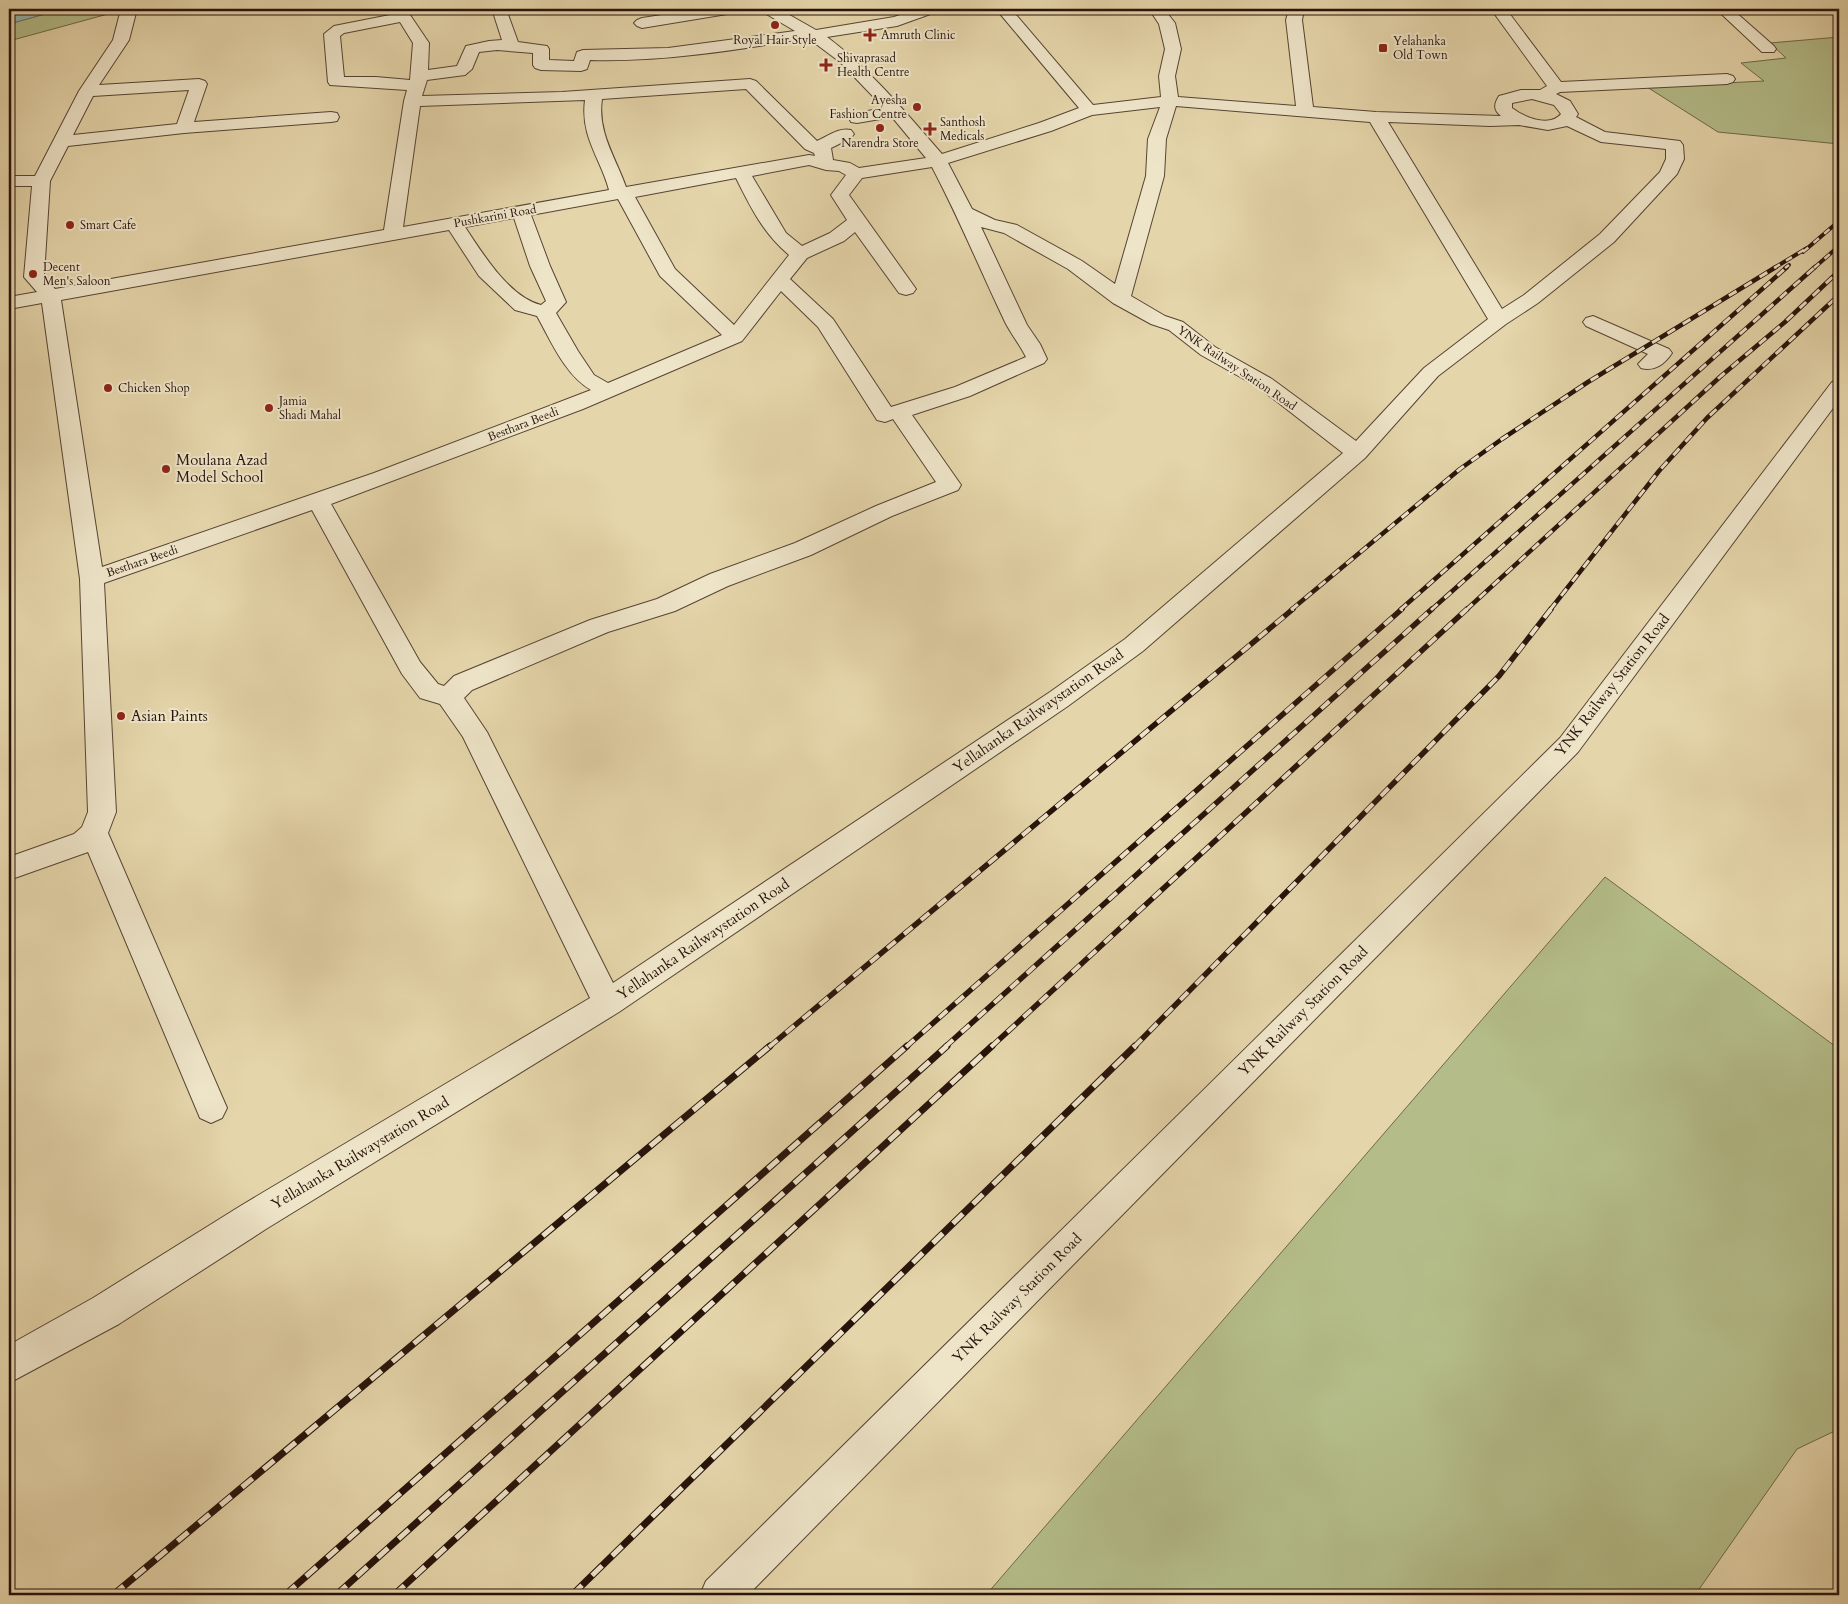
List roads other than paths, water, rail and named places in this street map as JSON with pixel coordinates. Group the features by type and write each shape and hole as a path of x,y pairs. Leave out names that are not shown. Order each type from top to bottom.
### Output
{"street":[{"path":"9,868 84,842 94,833 102,812 92,579 51,296 34,277 41,181 87,91 121,40 129,9"},
{"path":"499,9 512,46"},
{"path":"642,23 727,9"},
{"path":"768,9 811,34 846,59 896,111 938,161 965,212 1017,326 1038,359 987,383 934,402 885,415 826,323 780,280"},
{"path":"416,88 464,69 472,49 479,46 505,44 541,49 541,65 581,66 582,55 621,57 676,53 897,21 931,9"},
{"path":"1003,9 1089,110"},
{"path":"1120,299 1155,176 1156,139 1170,101 1167,76 1173,48 1168,23 1156,9"},
{"path":"1296,9 1294,20 1305,110"},
{"path":"1357,453 1431,372 1499,320 1531,299 1608,238 1668,174 1675,159 1674,145 1601,137 1568,119 1570,114 1564,104 1550,92 1498,9"},
{"path":"1723,9 1768,49"},
{"path":"392,235 416,88 421,43 401,13 339,29 332,34 336,82 376,82 416,88 594,95 750,84 824,157"},
{"path":"1518,120 1504,110 1503,105 1505,100 1520,94 1726,79"},
{"path":"87,91 199,84 184,128"},
{"path":"594,95 592,118 602,151 621,194 667,272 735,337"},
{"name":"Pushkarini Road","path":"9,303 824,157 856,174 938,161 1044,127 1089,110 1170,101 1376,117 1490,121 1518,120 1541,125 1562,122 1568,119"},
{"path":"857,118 896,111"},
{"path":"1376,117 1499,320"},
{"path":"62,141 184,128 331,118"},
{"path":"824,157 823,145 845,134"},
{"path":"741,172 763,213 779,237 800,254"},
{"path":"856,174 840,195 906,289"},
{"path":"9,181 41,181"},
{"path":"521,212 540,266 556,302 545,312"},
{"name":"YNK Railway Station Road","path":"965,212 989,224 1010,228 1076,266 1120,299 1158,320 1176,326 1208,351 1264,383 1357,453"},
{"name":"Besthara Beedi","path":"92,579 382,478 575,404 735,337 800,254 837,236 857,221"},
{"path":"454,224 486,272 522,306 545,312 568,352 587,379 606,390"},
{"path":"1594,322 1662,353 1648,364"},
{"name":"YNK Railway Station Road","path":"720,1595 1569,745 1839,386"},
{"path":"450,697 463,683 599,626 666,605 719,580 803,549 884,511 950,485 899,412"},
{"name":"Yellahanka Railwaystation Road","path":"9,1365 106,1311 254,1217 608,1003 1059,699 1134,645 1357,453"},
{"path":"318,500 411,668 429,691 450,697 474,732 608,1003"},
{"path":"94,833 211,1108"}],"water":[{"path":"9,9 63,9 9,24"}],"railway":[{"path":"1803,252 1839,221"},
{"path":"1814,268 1839,246"},
{"path":"1774,268 1807,248"},
{"path":"1785,268 1789,265"},
{"path":"1291,610 1460,469 1502,439 1588,382 1776,267"},
{"path":"1400,610 1787,267"},
{"path":"1431,610 1815,267"},
{"path":"1466,610 1721,376 1785,322 1839,271"},
{"path":"1550,610 1659,471 1707,418 1839,295"},
{"path":"769,1047 1293,609"},
{"path":"906,1047 1402,609"},
{"path":"945,1047 1432,609"},
{"path":"991,1047 1467,609"},
{"path":"1135,1046 1499,676 1551,609"},
{"path":"113,1595 770,1046"},
{"path":"285,1595 907,1046"},
{"path":"336,1595 947,1046"},
{"path":"394,1595 992,1046"},
{"path":"572,1595 1135,1046"}],"place":[{"name":"Royal Hair Style","path":"775,25"},
{"name":"Amruth Clinic","path":"870,35"},
{"name":"Yelahanka Old Town","path":"1383,48"},
{"name":"Shivaprasad Health Centre","path":"826,65"},
{"name":"Ayesha Fashion Centre","path":"917,107"},
{"name":"Narendra Store","path":"880,128"},
{"name":"Santhosh Medicals","path":"930,129"},
{"name":"Smart Cafe","path":"70,225"},
{"name":"Decent Men's Saloon","path":"33,274"},
{"name":"Chicken Shop","path":"108,388"},
{"name":"Jamia Shadi Mahal","path":"269,408"},
{"name":"Moulana Azad Model School","path":"166,469"},
{"name":"Asian Paints","path":"121,716"}]}
